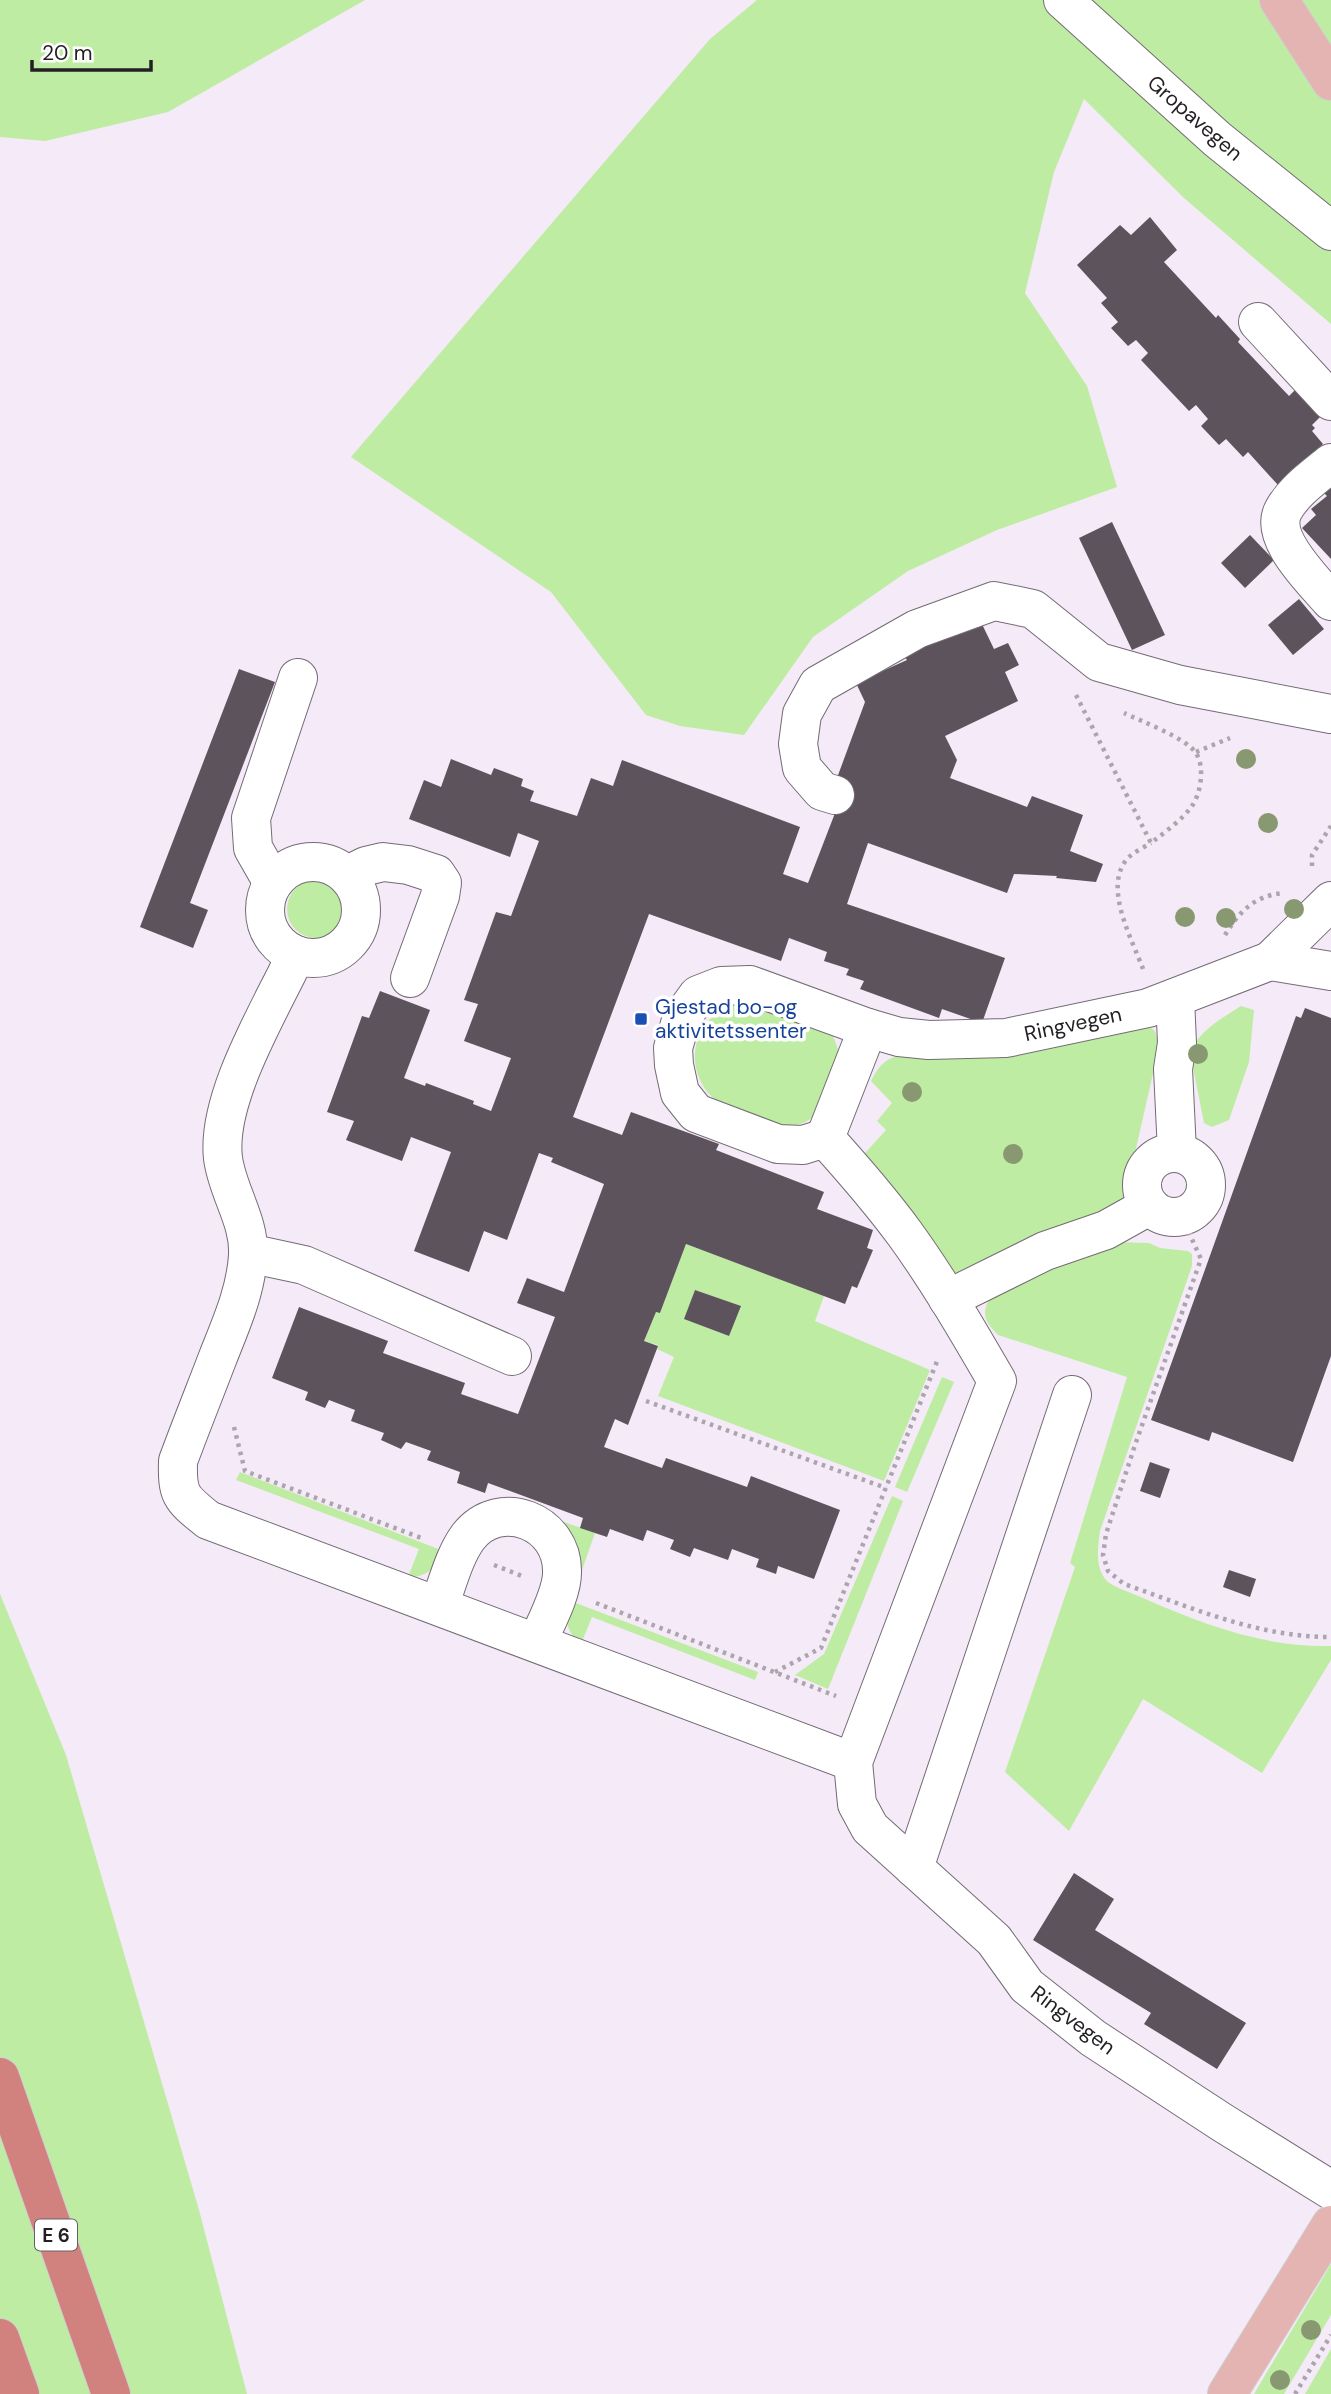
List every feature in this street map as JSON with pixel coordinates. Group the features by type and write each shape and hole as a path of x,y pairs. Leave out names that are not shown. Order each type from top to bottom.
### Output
{"highway":[{"name":"E 6","path":"0,2077 111,2394"},
{"path":"0,2338 20,2394"}],"main road":[{"path":"1279,0 1326,63"},
{"path":"1227,2394 1331,2225"}],"street":[{"name":"Gropavegen","path":"1063,0 1217,139 1331,231"},
{"path":"1258,322 1331,401"},
{"path":"1331,463 1294,495 1282,511 1280,527 1287,548 1331,601"},
{"path":"835,795 822,791 802,768 798,744 802,714 818,685 917,629 993,601 1033,609 1098,662 1180,685 1331,714"},
{"path":"273,883 253,848 251,818 298,678"},
{"path":"317,861 334,866 348,875 358,890 362,907 360,924 354,937 330,956 313,958 296,955 281,946 270,933 265,916 266,899 273,883 284,871 300,863 317,861"},
{"path":"348,875 366,866 383,862 408,865 436,874 442,883 440,896 410,978"},
{"name":"Ringvegen","path":"868,1028 899,1037 929,1040 1006,1038 1147,1008 1270,961 1322,886"},
{"path":"296,955 236,1081 223,1122 223,1158 245,1228 248,1253 239,1303 177,1461 177,1485 187,1504 208,1520 853,1762 997,1381 952,1306 898,1225 825,1138"},
{"path":"1270,961 1331,971"},
{"path":"750,985 868,1028 825,1138 803,1145 778,1143 696,1113 680,1093 673,1048 682,1017 698,995 721,986 750,985"},
{"path":"1175,998 1177,1043 1173,1069 1177,1153"},
{"path":"952,1306 1045,1251 1165,1211 1194,1211 1202,1202 1206,1190 1205,1177 1199,1165 1189,1157 1177,1153 1164,1154 1152,1161 1144,1171 1141,1184 1143,1196 1165,1211"},
{"path":"248,1253 304,1265 512,1356"},
{"path":"914,1868 1072,1395"},
{"path":"439,1606 464,1545 480,1526 495,1519 512,1517 529,1520 544,1528 555,1542 561,1558 559,1589 537,1643"},
{"name":"Ringvegen","path":"853,1762 857,1804 870,1828 994,1941 1027,1986 1093,2038 1331,2190"}],"path":[{"path":"1055,628 1070,684 1152,843"},
{"path":"1075,695 1087,699"},
{"path":"1121,711 1175,736 1196,752 1200,767 1200,783 1193,805 1152,843 1127,858 1119,876 1115,892 1143,970"},
{"path":"1322,886 1312,855 1331,826"},
{"path":"1215,940 1224,935 1249,905 1267,895 1289,892"},
{"path":"1132,974 1154,966"},
{"path":"1165,1211 1201,1259 1105,1534 1102,1555 1108,1571 1124,1584 1252,1629 1305,1637 1331,1637"},
{"path":"775,1672 821,1648 886,1489 952,1306"},
{"path":"646,1401 886,1489"},
{"path":"1295,2394 1331,2335"}],"green space":[{"path":"0,0 365,0 168,112 45,141 0,137"},
{"path":"757,0 1331,0 1331,324 1184,198 1084,99 1054,172 1025,293 1087,386 1117,487 997,530 908,571 813,637 744,735 680,726 646,715 551,592 351,457 710,39"},
{"path":"310,880 322,880 332,884 341,893 345,915 337,930 322,938 310,938 300,934 291,925 287,915 287,903 291,893 300,884"},
{"path":"750,1002 825,1027 833,1036 839,1052 826,1092 817,1112 802,1124 775,1123 728,1107 710,1095 700,1080 695,1049 703,1028 709,1020 727,1008"},
{"path":"1241,1006 1254,1010 1249,1062 1229,1120 1212,1127 1204,1123 1190,1052 1205,1031"},
{"path":"1147,1025 1155,1031 1159,1047 1125,1197 1116,1211 949,1279 862,1163 865,1153 886,1130 877,1121 892,1103 871,1081 880,1067 886,1061 901,1055"},
{"path":"1114,1242 1149,1243 1160,1248 1188,1251 1192,1254 1192,1266 1100,1531 1098,1558 1104,1577 1120,1589 1211,1625 1259,1639 1307,1646 1331,1646 1331,1660 1262,1773 1143,1699 1069,1831 1005,1772 1075,1567 1070,1563 1127,1377 998,1335 989,1325 985,1311 992,1294"},
{"path":"686,1244 824,1296 815,1321 930,1370 884,1481 658,1396 674,1357 657,1349 658,1345 644,1341 656,1312 660,1313","holes":["695,1290 740,1306 729,1336 685,1319"]},
{"path":"942,1377 954,1382 907,1492 895,1487"},
{"path":"240,1472 446,1552 426,1573 408,1577 419,1549 236,1480"},
{"path":"892,1496 903,1501 828,1689 795,1675 824,1654"},
{"path":"559,1520 595,1533 581,1573"},
{"path":"0,1594 66,1755 199,2210 247,2394 0,2394"},
{"path":"568,1600 758,1672 755,1680 592,1617 581,1644 567,1624"},
{"path":"1331,2264 1331,2315 1284,2394 1254,2394"},
{"path":"1331,2349 1331,2394 1305,2394"}],"building":[{"path":"1150,217 1177,250 1164,262 1216,318 1218,315 1240,339 1238,342 1289,396 1300,385 1325,412 1312,425 1315,428 1312,431 1323,444 1278,485 1248,452 1243,457 1226,439 1219,445 1201,426 1208,419 1196,405 1189,411 1141,360 1148,353 1136,340 1128,346 1111,328 1118,322 1101,303 1107,298 1077,265 1120,225 1131,235"},
{"path":"1331,479 1331,559 1302,528 1316,515 1311,509 1327,496 1320,489"},
{"path":"1112,522 1165,635 1132,650 1079,538"},
{"path":"1250,535 1274,560 1245,588 1221,563"},
{"path":"1299,599 1324,629 1293,655 1268,625"},
{"path":"980,620 994,649 1008,643 1019,665 1005,672 1018,701 945,736 957,760 950,778 1027,807 1032,796 1083,815 1070,851 1103,864 1096,882 1056,878 1057,876 1014,874 1007,893 868,843 847,904 1005,958 982,1023 942,1009 939,1018 860,989 864,981 846,975 849,969 824,961 827,952 789,938 781,961 649,914 573,1117 622,1135 631,1112 719,1144 716,1150 824,1192 817,1209 873,1230 867,1248 873,1250 857,1288 852,1286 845,1304 686,1244 660,1313 656,1312 644,1341 658,1346 628,1425 615,1419 604,1447 662,1468 666,1458 747,1487 751,1476 840,1510 814,1579 778,1566 776,1574 756,1567 759,1559 732,1549 728,1560 694,1548 690,1557 670,1549 674,1540 647,1530 643,1541 610,1529 607,1537 580,1528 583,1518 488,1483 485,1493 457,1483 460,1472 427,1460 431,1451 406,1442 401,1449 381,1440 384,1433 351,1421 355,1410 329,1400 325,1408 305,1400 308,1392 272,1378 299,1307 388,1341 383,1353 465,1383 461,1394 518,1414 555,1317 517,1303 527,1278 564,1292 604,1184 551,1162 553,1158 539,1153 507,1240 484,1231 469,1272 414,1251 451,1152 411,1137 402,1161 346,1140 354,1121 327,1112 362,1016 369,1018 380,991 430,1010 404,1078 425,1086 426,1083 474,1101 473,1104 491,1111 511,1058 464,1041 478,1004 464,1000 496,912 511,916 539,841 518,833 510,857 409,819 424,780 441,787 451,759 491,775 494,768 523,779 521,786 534,791 530,801 577,816 591,778 613,786 622,760 800,827 783,874 808,883 847,782 837,778 865,702 856,683 907,660 904,656"},
{"path":"239,669 275,682 190,903 208,910 193,948 140,927"},
{"path":"1305,1008 1331,1018 1331,1356 1293,1462 1212,1432 1209,1441 1151,1420 1296,1016 1301,1018"},
{"path":"695,1290 741,1306 729,1336 684,1319"},
{"path":"1150,1462 1170,1469 1160,1498 1140,1491"},
{"path":"1229,1570 1256,1579 1250,1597 1223,1587"},
{"path":"1074,1873 1114,1899 1095,1930 1246,2023 1217,2069 1144,2024 1151,2013 1033,1940"}],"place":[{"name":"Gjestad bo-og aktivitetssenter","path":"641,1019"}]}
